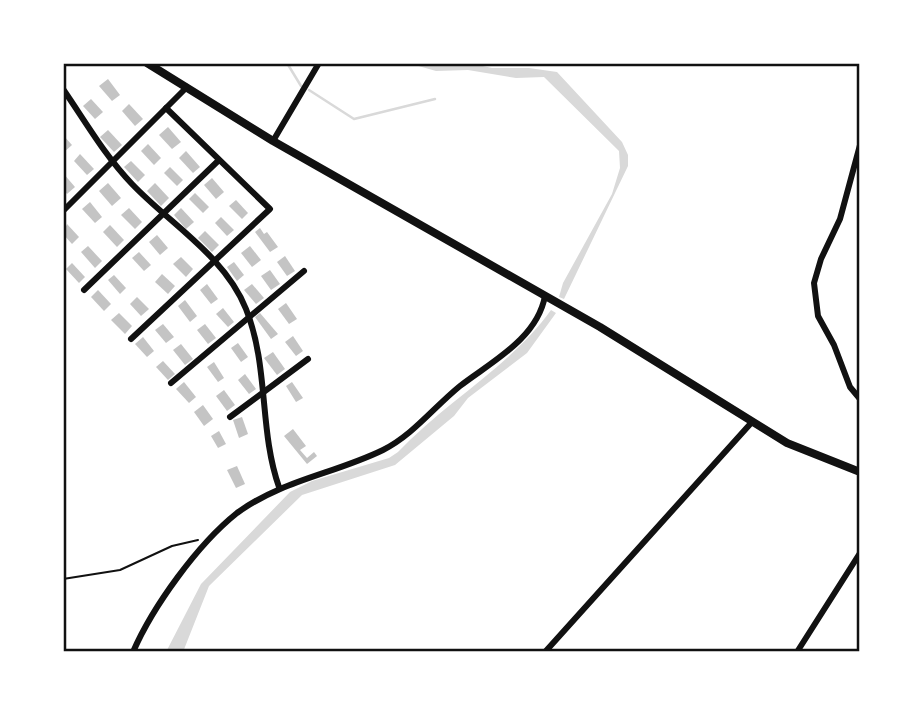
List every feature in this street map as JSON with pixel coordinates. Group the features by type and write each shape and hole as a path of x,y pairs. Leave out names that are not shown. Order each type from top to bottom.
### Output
{"street":[{"path":"147,63 273,141 615,336 799,449 860,472"},
{"path":"273,141 319,63"},
{"path":"63,211 187,87"},
{"path":"63,89 112,162 214,262 233,285 249,318 264,391 272,464 279,487"},
{"path":"131,339 271,209 166,108"},
{"path":"860,145 840,219 821,259 814,283 818,316 834,345 850,387 860,399"},
{"path":"84,290 219,159"},
{"path":"171,383 304,271"},
{"path":"133,652 154,612 209,539 237,513 279,487 371,456 403,437 461,386 520,340 548,298"},
{"path":"230,417 308,359"},
{"path":"545,652 752,422"},
{"path":"797,652 860,553"}],"path":[{"path":"63,579 120,570 172,546 209,539"}],"shaded area":[{"path":"408,63 469,63 492,68 529,68 557,72 622,142 628,155 628,166 564,299 559,297 563,283 612,194 620,168 619,151 544,77 516,78 468,70 436,71"},
{"path":"551,310 556,313 527,353 468,398 454,416 395,465 302,495 209,586 183,652 166,652 201,584 290,492 312,481 389,458 398,452 436,416 517,349"}],"building":[{"path":"108,79 120,95 112,101 99,86"},
{"path":"91,99 103,112 95,119 83,106"},
{"path":"129,104 143,119 135,126 122,111"},
{"path":"168,127 181,142 172,149 159,135"},
{"path":"108,130 122,145 114,152 100,137"},
{"path":"63,135 72,145 63,153"},
{"path":"148,144 161,158 154,165 141,151"},
{"path":"186,151 200,167 193,173 179,158"},
{"path":"80,154 94,169 87,175 74,161"},
{"path":"131,161 145,175 138,182 124,167"},
{"path":"170,167 183,180 177,186 164,173"},
{"path":"63,173 75,187 67,194 63,189"},
{"path":"212,178 224,192 216,199 204,185"},
{"path":"108,183 121,198 112,206 99,191"},
{"path":"155,183 169,198 161,206 147,191"},
{"path":"195,193 209,207 203,213 189,199"},
{"path":"236,200 248,213 242,219 229,206"},
{"path":"90,202 102,217 95,223 82,209"},
{"path":"129,208 142,222 135,229 121,215"},
{"path":"181,208 194,222 186,229 174,215"},
{"path":"221,217 234,230 227,236 215,223"},
{"path":"67,224 79,237 72,244 63,234"},
{"path":"110,225 124,240 117,247 103,232"},
{"path":"260,228 264,234 267,232 278,247 270,252 255,232"},
{"path":"205,231 219,245 212,252 198,238"},
{"path":"157,235 168,248 160,255 149,242"},
{"path":"88,246 102,261 95,268 81,252"},
{"path":"250,246 261,260 252,267 241,253"},
{"path":"139,252 151,265 144,271 132,258"},
{"path":"285,256 295,271 287,276 277,262"},
{"path":"181,257 193,269 186,277 173,264"},
{"path":"234,262 244,275 237,281 227,267"},
{"path":"72,263 85,277 79,283 66,269"},
{"path":"270,270 280,284 271,290 261,276"},
{"path":"162,274 175,286 168,294 155,282"},
{"path":"114,275 126,288 120,294 108,280"},
{"path":"207,284 218,299 211,304 200,290"},
{"path":"252,284 264,298 256,304 244,290"},
{"path":"98,290 111,304 104,311 91,297"},
{"path":"137,297 149,309 141,316 130,304"},
{"path":"185,300 197,316 190,322 178,306"},
{"path":"286,303 297,319 289,324 278,309"},
{"path":"223,308 234,322 228,327 216,314"},
{"path":"119,313 132,326 125,334 111,320"},
{"path":"260,313 278,334 271,339 255,317"},
{"path":"163,324 174,337 166,343 155,330"},
{"path":"205,324 216,338 208,344 197,330"},
{"path":"293,336 303,351 296,356 285,342"},
{"path":"143,337 154,351 147,357 135,344"},
{"path":"238,343 248,357 241,362 231,348"},
{"path":"181,344 193,359 185,365 173,350"},
{"path":"273,352 285,369 277,375 264,358"},
{"path":"163,361 175,374 168,380 156,367"},
{"path":"214,362 224,378 218,382 207,367"},
{"path":"245,374 256,389 249,394 238,380"},
{"path":"184,382 196,397 189,403 176,389"},
{"path":"292,382 303,398 296,402 286,386"},
{"path":"224,390 235,405 227,411 216,396"},
{"path":"203,405 213,419 204,426 194,412"},
{"path":"242,417 248,434 239,438 233,420"},
{"path":"293,429 306,446 300,450 307,458 314,452 317,456 307,464 284,436"},
{"path":"219,431 226,444 218,448 211,436"},
{"path":"237,466 245,484 236,488 227,470"}],"waterway":[{"path":"287,63 301,86"},
{"path":"309,90 354,119 435,99"}]}
